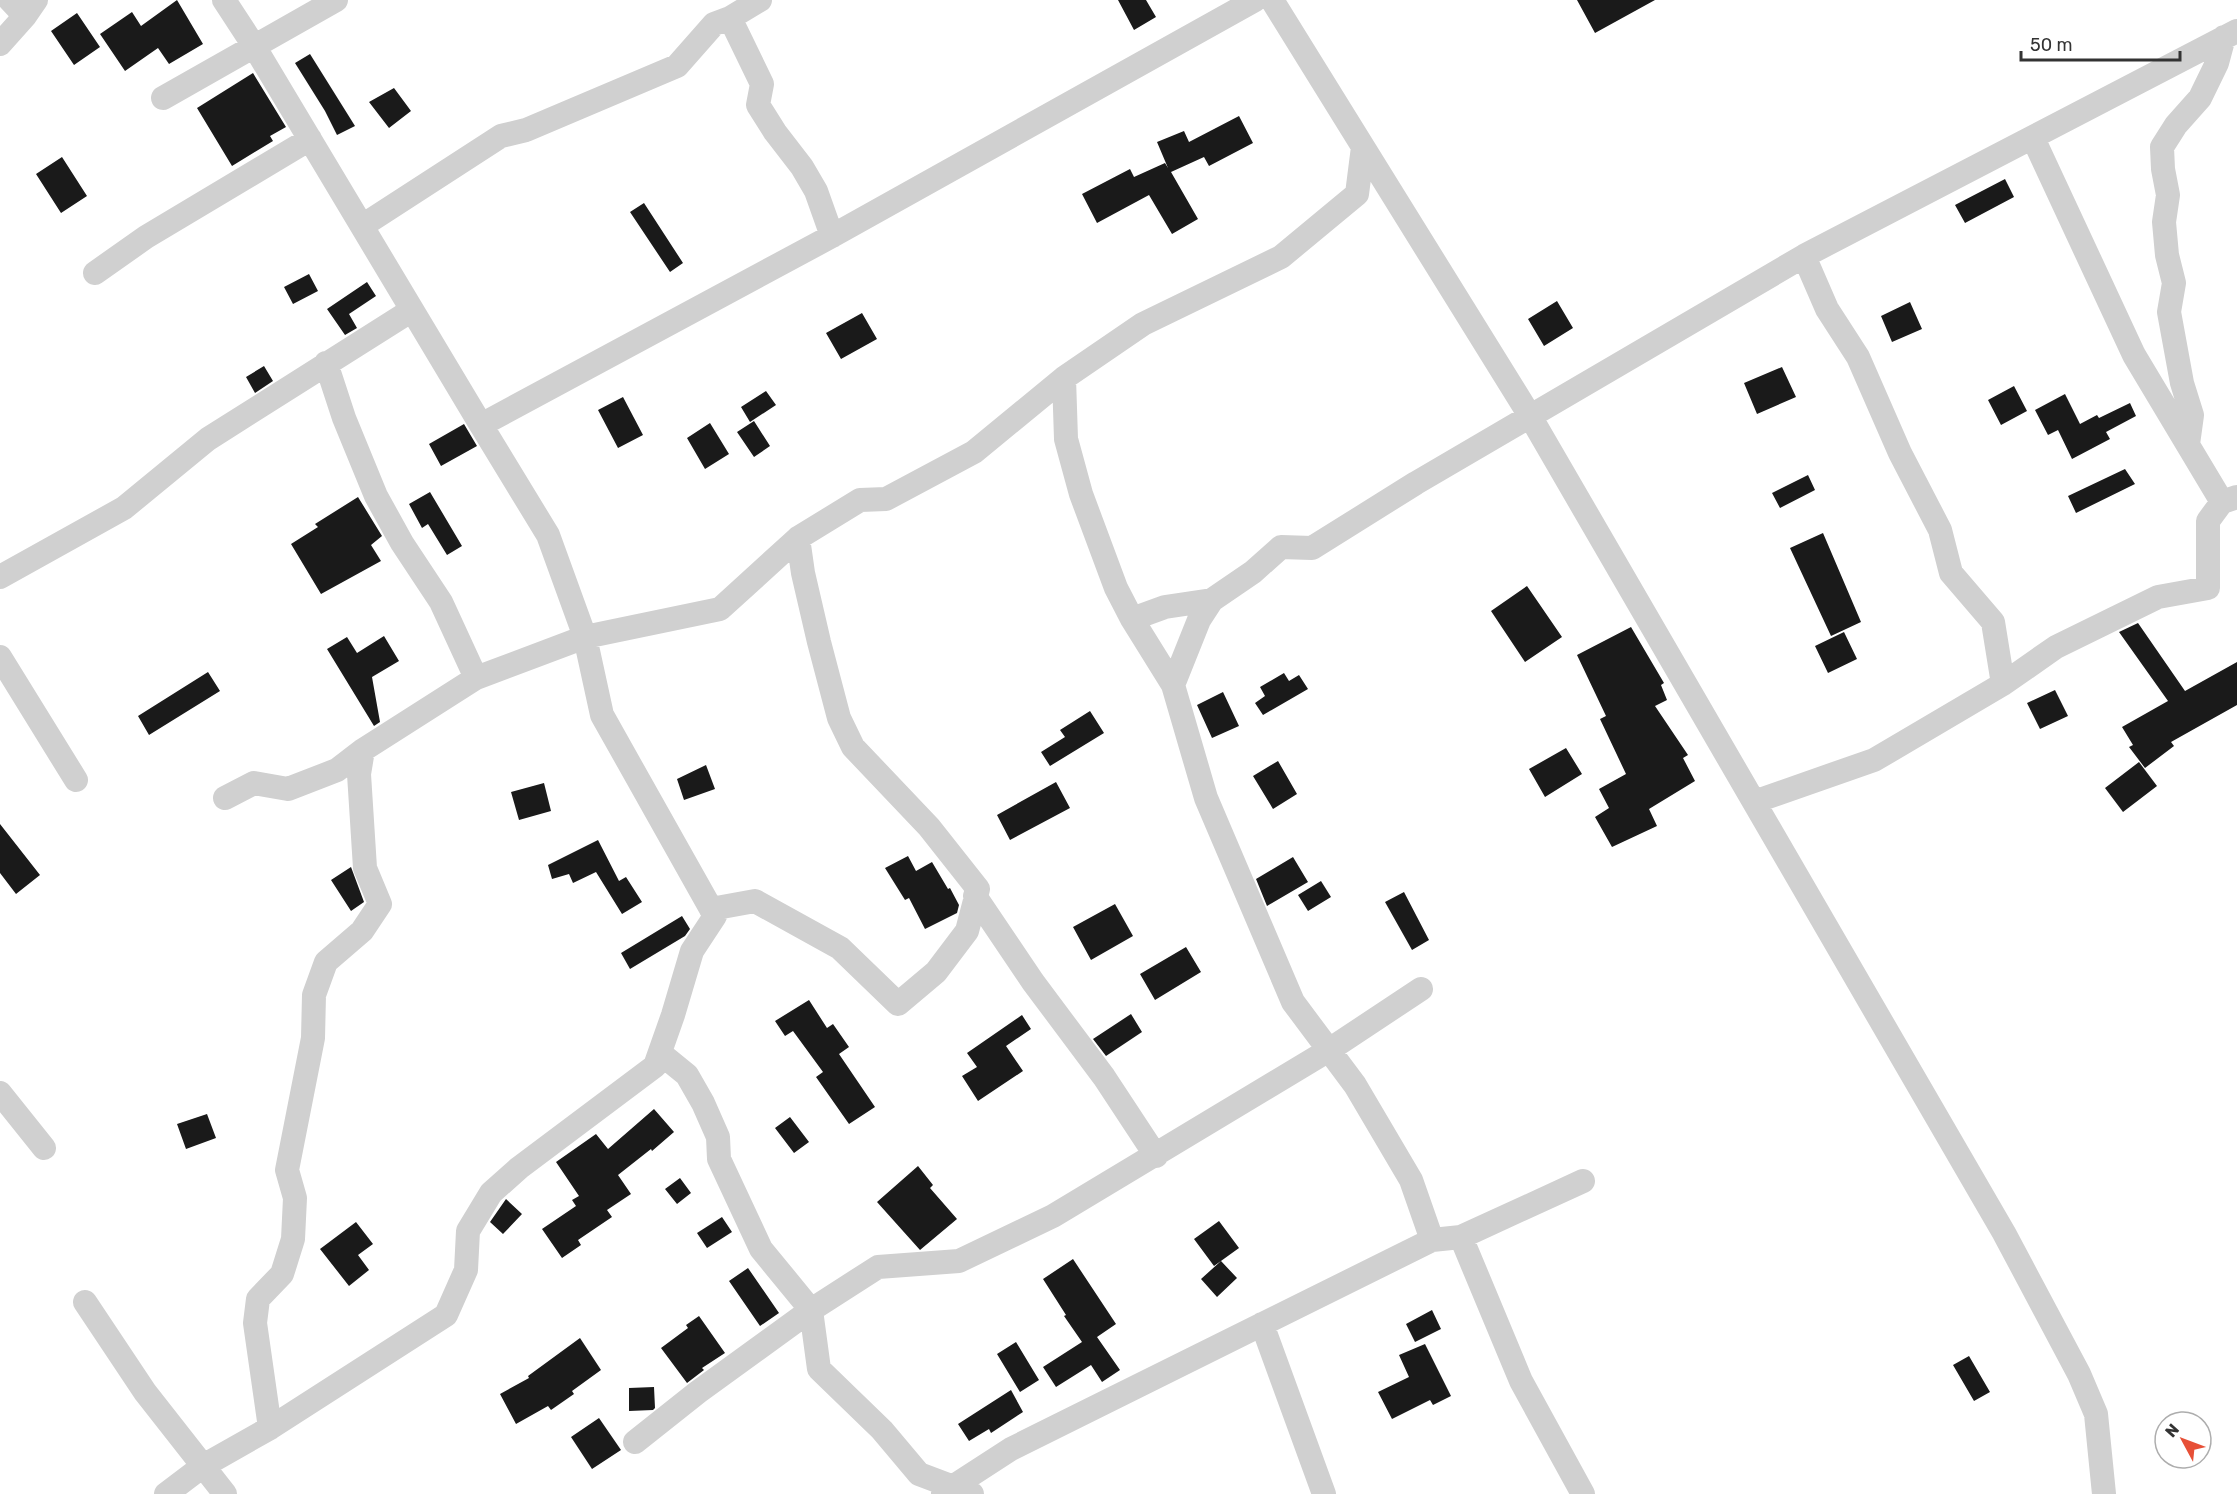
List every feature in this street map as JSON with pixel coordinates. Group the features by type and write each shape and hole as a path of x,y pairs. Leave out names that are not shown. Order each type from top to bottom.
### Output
{"street":[{"path":"166,1494 203,1466 270,1428 446,1315 466,1270 468,1231 490,1192 655,1066 692,951 715,916 602,715 585,637 548,535 254,46 224,0"},
{"path":"163,98 336,0"},
{"path":"362,226 501,136 526,130 677,66 714,24 730,18 760,0"},
{"path":"481,425 832,236 1255,0"},
{"path":"1272,0 1530,416 2004,1233 2079,1374 2096,1414 2104,1494"},
{"path":"0,44 24,5"},
{"path":"730,18 762,84 758,105 774,132 802,167 816,191 832,236"},
{"path":"1173,685 1199,620 1212,600 1253,572 1281,547 1312,548 1416,483 1804,256 2231,34"},
{"path":"2188,444 2192,416 2182,383 2169,312 2174,283 2167,255 2164,222 2168,195 2162,147 2176,125 2200,98 2231,34"},
{"path":"1754,802 1874,760 2003,684 2056,646 2158,597 2208,588 2208,521 2229,499 2188,444 2134,355 2033,138"},
{"path":"95,273 146,237 310,139"},
{"path":"225,798 254,783 288,789 337,770 363,750 476,678 585,637 720,609 798,538 860,500 886,499 974,452 1064,378 1143,324 1281,257 1357,194 1363,147"},
{"path":"1804,256 1827,309 1858,357 1900,453 1940,530 1951,573 1993,622 2003,684"},
{"path":"0,577 124,508 208,439 412,310"},
{"path":"326,363 344,418 376,496 402,543 441,602 476,678"},
{"path":"1064,378 1066,440 1081,494 1116,588 1132,619 1173,685 1206,798 1293,1002 1355,1085 1411,1180 1432,1240"},
{"path":"711,909 755,901 840,948 898,1004 936,972 968,931 978,889 929,827 853,747 839,718 819,642 802,573 798,538"},
{"path":"1132,619 1165,607 1212,600"},
{"path":"1,662 76,780"},
{"path":"270,1428 255,1323 258,1299 282,1274 293,1239 295,1198 287,1170 313,1038 314,995 326,962 362,931 380,904 365,868 359,774 363,750"},
{"path":"975,896 1033,982 1104,1077 1156,1156"},
{"path":"635,1442 698,1392 811,1311 878,1267 959,1261 1053,1216 1329,1050 1420,989"},
{"path":"660,1053 687,1075 718,1137 719,1159 761,1249 811,1311 819,1369 882,1430 920,1474 953,1492 1011,1449 1432,1240 1461,1238 1583,1181"},
{"path":"0,1093 44,1148"},
{"path":"1461,1238 1521,1381 1582,1494"},
{"path":"85,1302 146,1392 225,1494"},
{"path":"1262,1324 1324,1494"}],"building":[{"path":"177,0 203,44 169,64 158,48 125,71 100,34 132,12 141,26"},
{"path":"1118,0 1146,0 1156,17 1134,30"},
{"path":"1577,0 1655,0 1595,33"},
{"path":"77,13 100,47 74,65 51,31"},
{"path":"310,54 355,126 337,135 295,63"},
{"path":"253,73 286,127 270,136 273,141 232,166 197,108"},
{"path":"394,88 411,111 389,128 369,102"},
{"path":"1239,116 1253,143 1209,166 1204,157 1171,172 1198,219 1172,234 1149,195 1097,223 1082,194 1130,169 1134,177 1165,163 1168,168 1157,142 1184,131 1189,142"},
{"path":"62,157 87,196 61,213 36,174"},
{"path":"2005,179 2014,197 1965,223 1955,205"},
{"path":"644,203 683,263 670,272 630,212"},
{"path":"309,274 318,291 293,304 284,287"},
{"path":"367,282 376,296 349,314 357,328 345,335 327,309"},
{"path":"1557,301 1573,328 1544,346 1528,319"},
{"path":"1910,302 1922,329 1892,342 1881,316"},
{"path":"862,313 877,339 841,359 826,333"},
{"path":"264,366 273,381 255,393 246,377"},
{"path":"1782,367 1796,397 1757,414 1744,383"},
{"path":"2014,386 2027,411 2001,425 1988,400"},
{"path":"766,391 776,405 750,422 741,407"},
{"path":"2065,394 2080,424 2097,415 2099,418 2130,403 2136,416 2106,432 2110,439 2072,459 2058,430 2048,435 2035,410"},
{"path":"623,397 643,435 618,448 598,410"},
{"path":"754,421 770,446 754,457 737,432"},
{"path":"710,423 729,454 705,469 687,438"},
{"path":"464,424 477,446 441,466 429,444"},
{"path":"2125,469 2135,484 2076,513 2068,496"},
{"path":"1808,475 1815,490 1780,508 1772,493"},
{"path":"430,492 462,546 447,555 428,524 422,528 409,504"},
{"path":"358,497 382,536 371,545 381,561 321,594 291,544 318,527 315,524"},
{"path":"1823,533 1861,622 1831,636 1790,548"},
{"path":"1527,586 1562,637 1525,662 1491,611"},
{"path":"2138,623 2185,691 2237,662 2237,705 2171,742 2174,746 2145,768 2129,747 2133,745 2122,727 2168,701 2119,632"},
{"path":"1631,627 1664,683 1661,685 1667,700 1655,706 1688,755 1683,758 1695,781 1649,809 1657,826 1612,847 1595,817 1609,808 1599,789 1626,774 1600,719 1606,716 1577,655"},
{"path":"1844,632 1857,659 1828,673 1815,646"},
{"path":"384,636 399,661 372,677 380,722 374,726 327,649 347,637 357,653"},
{"path":"208,672 220,691 149,735 138,716"},
{"path":"1284,673 1289,681 1299,675 1308,689 1263,715 1255,703 1265,696 1260,687"},
{"path":"2055,690 2068,716 2040,729 2027,703"},
{"path":"1223,692 1239,726 1212,738 1197,705"},
{"path":"1090,711 1104,733 1050,766 1041,752 1065,737 1060,730"},
{"path":"1566,748 1582,774 1545,797 1529,769"},
{"path":"1278,761 1297,794 1273,809 1253,776"},
{"path":"2139,762 2157,786 2123,812 2105,788"},
{"path":"706,765 715,789 684,800 677,779"},
{"path":"1056,782 1070,808 1010,840 997,815"},
{"path":"544,783 551,811 519,820 511,792"},
{"path":"0,824 40,875 16,894 0,873"},
{"path":"598,840 619,881 626,877 642,902 622,914 596,872 573,883 569,874 552,879 548,865"},
{"path":"908,856 916,871 932,862 959,905 957,913 925,929 909,898 905,900 885,868"},
{"path":"1293,857 1308,882 1267,906 1256,879"},
{"path":"351,867 364,902 351,911 331,880"},
{"path":"1321,881 1331,897 1308,911 1298,895"},
{"path":"1404,892 1429,940 1412,950 1385,902"},
{"path":"1115,904 1133,936 1091,960 1073,927"},
{"path":"682,916 690,929 685,936 630,969 621,953"},
{"path":"1186,947 1201,972 1155,1000 1140,974"},
{"path":"809,1000 827,1028 833,1024 849,1047 839,1054 875,1107 849,1124 816,1077 823,1072 793,1031 785,1036 775,1021"},
{"path":"1131,1014 1142,1032 1106,1056 1093,1039"},
{"path":"1022,1015 1031,1029 1006,1046 1023,1071 978,1101 962,1076 977,1067 967,1053"},
{"path":"654,1109 674,1132 618,1175 631,1194 607,1210 612,1217 578,1240 581,1245 562,1258 542,1229 576,1206 572,1200 579,1196 556,1162 596,1134 608,1149"},
{"path":"207,1114 216,1138 186,1149 177,1124"},
{"path":"790,1117 809,1142 794,1153 775,1128"},
{"path":"918,1166 933,1185 930,1188 957,1219 920,1250 877,1202"},
{"path":"680,1178 691,1193 677,1204 665,1189"},
{"path":"506,1199 522,1214 503,1234 490,1222"},
{"path":"722,1217 732,1232 707,1248 697,1233"},
{"path":"1219,1221 1239,1248 1214,1266 1194,1239"},
{"path":"356,1222 373,1244 358,1255 369,1270 349,1286 320,1249"},
{"path":"1073,1259 1116,1324 1097,1337 1120,1370 1102,1382 1091,1365 1056,1387 1043,1367 1082,1342 1043,1279"},
{"path":"1221,1261 1237,1278 1217,1297 1201,1279"},
{"path":"748,1268 779,1313 760,1326 729,1281"},
{"path":"1432,1310 1441,1329 1415,1342 1406,1324"},
{"path":"699,1316 725,1353 702,1368 704,1370 687,1383 661,1348 688,1328 686,1325"},
{"path":"580,1338 601,1370 572,1391 574,1394 551,1410 548,1406 516,1424 500,1394 529,1378 528,1376"},
{"path":"1016,1342 1039,1380 1020,1392 997,1354"},
{"path":"1425,1344 1451,1396 1433,1405 1430,1400 1392,1419 1378,1392 1409,1377 1399,1355"},
{"path":"1969,1356 1990,1392 1974,1401 1953,1365"},
{"path":"654,1387 655,1408 653,1410 629,1411 629,1388"},
{"path":"1011,1390 1023,1412 991,1433 989,1429 969,1441 958,1424"},
{"path":"599,1418 621,1450 592,1469 571,1437"}]}
